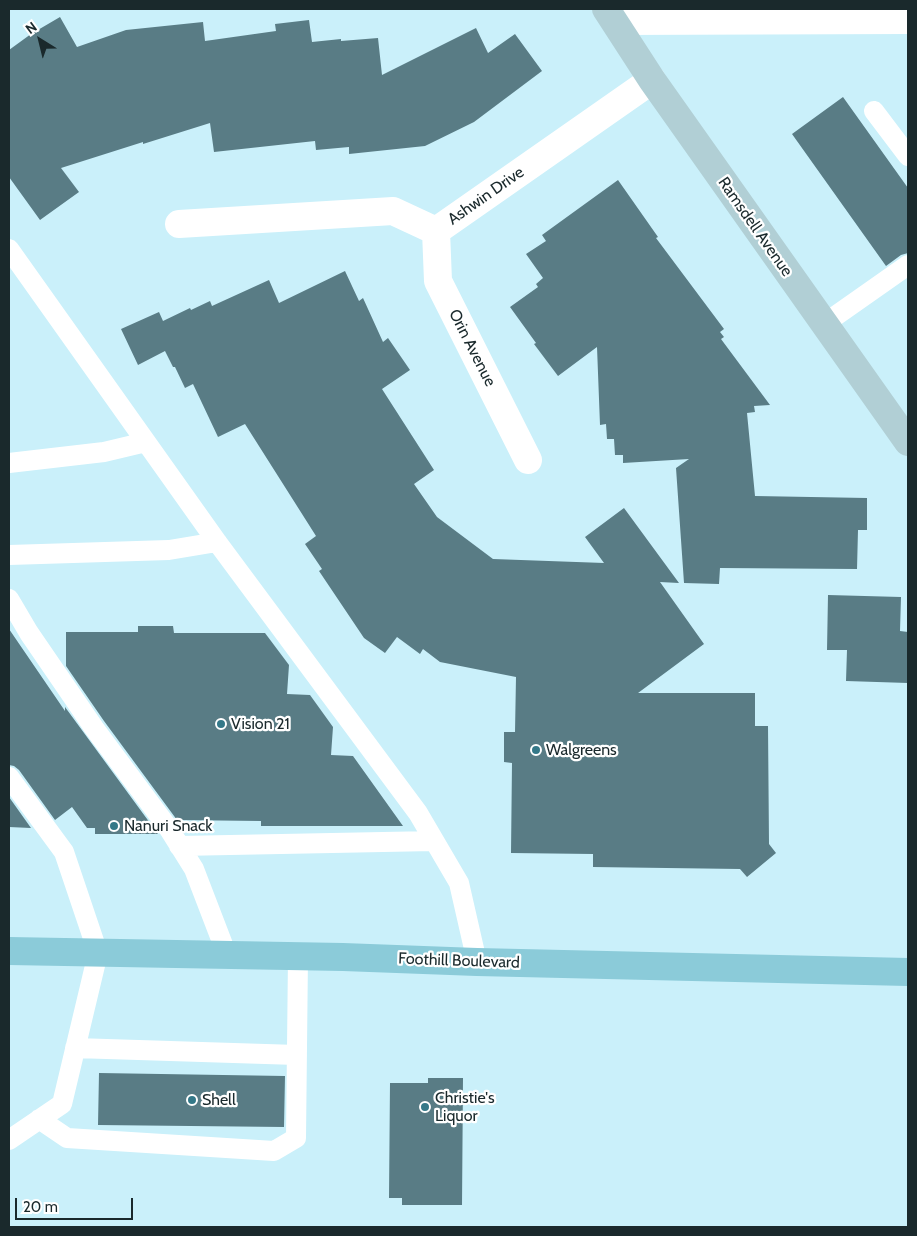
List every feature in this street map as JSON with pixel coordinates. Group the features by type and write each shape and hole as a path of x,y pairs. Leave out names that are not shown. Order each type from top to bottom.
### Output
{"main road":[{"name":"Foothill Boulevard","path":"9,951 298,956 908,972"}],"street":[{"path":"611,15 908,20"},
{"name":"Ramsdell Avenue","path":"611,15 652,80 908,442"},
{"name":"Ashwin Drive","path":"179,224 393,211 436,231 652,80"},
{"name":"Orin Avenue","path":"436,231 438,281 528,460"}],"lane":[{"path":"874,111 908,156"},
{"path":"9,249 217,542 418,813 459,884 477,962"},
{"path":"824,324 908,265"},
{"path":"9,463 104,452 146,442"},
{"path":"9,555 169,550 217,542"},
{"path":"9,599 29,633 94,728 174,838 194,869 227,955"},
{"path":"9,777 64,852 98,953 62,1104 9,1140"},
{"path":"174,838 434,841"},
{"path":"40,1119 67,1138 274,1152 296,1138 298,956"},
{"path":"75,1048 297,1056"}],"building":[{"path":"60,17 77,47 126,30 203,22 205,41 276,31 275,24 309,20 312,42 378,38 382,75 476,28 488,53 515,34 542,71 474,122 425,146 349,154 349,147 316,150 315,141 214,152 210,123 143,144 143,142 61,168 79,192 40,220 9,177 9,50"},
{"path":"843,97 908,188 908,253 901,255 886,266 792,134"},
{"path":"618,180 658,237 656,238 724,329 720,332 724,337 721,339 770,405 754,406 755,412 747,413 755,496 867,498 867,530 858,530 857,569 720,568 719,584 684,583 676,468 689,459 623,463 623,455 615,455 614,439 607,439 606,424 600,425 597,347 558,376 510,307 538,287 536,284 543,278 526,254 546,241 542,235"},
{"path":"345,271 359,301 363,298 383,342 388,338 410,370 382,389 434,470 414,484 437,517 493,559 604,563 585,537 624,508 679,583 660,582 704,644 638,693 755,693 755,726 768,726 769,844 776,853 747,877 740,869 593,867 593,854 511,853 512,763 504,762 504,732 515,732 516,677 440,662 423,649 420,654 397,637 385,653 364,638 319,571 322,569 305,544 316,536 245,424 218,437 193,384 185,388 165,351 138,365 121,329 159,312 163,321 210,301 212,306 269,280 279,303"},
{"path":"828,595 901,597 900,631 908,632 908,683 846,681 847,650 827,650"},
{"name":"Vision 21","path":"138,626 173,626 174,633 265,633 289,665 287,694 310,695 333,727 331,755 353,756 403,826 261,826 261,821 177,820 66,666 66,632 138,632"},
{"path":"9,629 65,711 65,707 158,834 95,834 95,828 87,828 72,807 55,820 19,770 9,765"},
{"path":"9,797 31,828 9,827"},
{"name":"Shell","path":"99,1073 285,1076 284,1127 98,1125"},
{"path":"428,1078 463,1078 462,1205 402,1205 402,1198 389,1198 390,1083 428,1083"}],"place":[{"name":"Vision 21","path":"221,724"},
{"name":"Walgreens","path":"536,750"},
{"name":"Nanuri Snack","path":"114,826"},
{"name":"Shell","path":"192,1100"},
{"name":"Christie's Liquor","path":"425,1107"}]}
